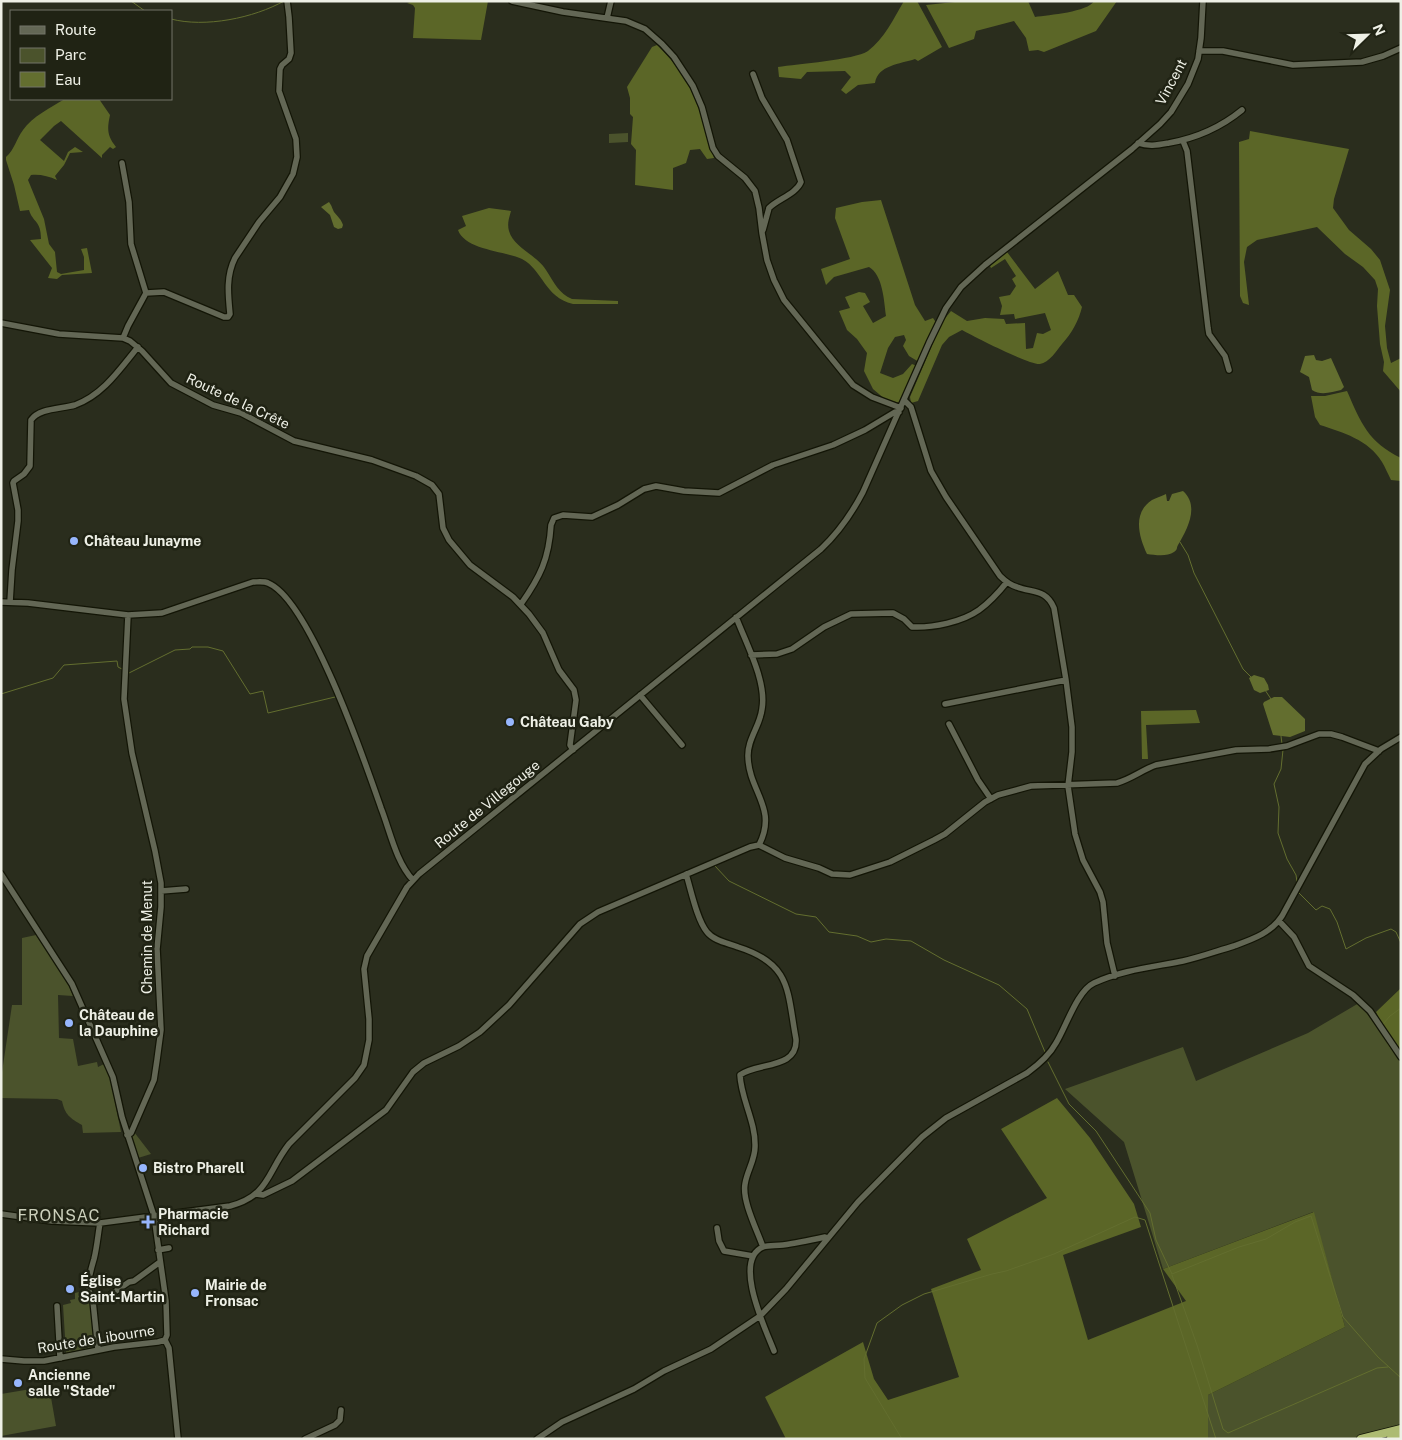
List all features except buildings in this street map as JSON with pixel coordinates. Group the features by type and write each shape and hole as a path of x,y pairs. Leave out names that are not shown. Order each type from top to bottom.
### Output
{"highway":[{"path":"1391,1435 1401,1429"},
{"path":"1361,1439 1391,1435 1401,1436"}],"street":[{"path":"146,293 164,292 224,317 228,317 230,314 228,286 230,267 259,222 280,197 288,183 297,157 296,139 281,97 279,84 280,69 289,59 291,53 290,17 287,1"},
{"path":"512,1 563,12 626,21 645,30 662,44 688,77 697,96 713,148 718,156 722,162 745,178 755,191 767,260 784,300 853,385 872,397 900,410"},
{"path":"607,18 611,1"},
{"name":"Vincent","path":"904,400 946,308 961,287 984,265 1138,143 1160,124 1176,105 1188,84 1199,51 1203,1"},
{"name":"Vincent","path":"1199,51 1223,51 1292,64 1362,62 1401,48"},
{"path":"753,74 763,99 787,140 801,182 794,190 769,208 759,208"},
{"path":"1138,143 1150,146 1182,141 1217,128 1242,110"},
{"path":"1182,141 1187,151 1209,334 1222,351 1229,370"},
{"path":"122,163 129,202 131,244 146,293 123,338"},
{"path":"762,233 769,208"},
{"name":"Route de la Crête","path":"1,323 60,334 123,338 138,347 171,383 186,392 214,405 240,413 294,441 362,457 416,476 432,486 439,494 443,528 449,540 470,566 521,604 543,633 559,670 574,690 576,700 570,745 573,750"},
{"path":"10,602 18,521 13,484 30,466 31,420 36,414 74,405 92,397 101,390 138,347"},
{"path":"904,400 911,407 931,471 946,497 1000,576 1018,588 1043,594 1052,602 1056,614 1066,680 1072,741 1068,786 1075,834 1079,848 1103,902 1107,943 1115,976"},
{"name":"Route de Villegouge","path":"1,1214 52,1221 100,1223 230,1206 246,1201 256,1194 262,1188 289,1144 355,1078 364,1065 370,1040 365,962 369,950 413,880 821,550 844,524 863,492 904,400"},
{"path":"521,604 535,584 545,564 551,525 554,518 570,514 592,517 618,505 639,491 656,486 684,491 719,493 773,465 833,445 865,430 900,410"},
{"path":"1,602 128,615 162,613 253,582 267,582 276,588 301,618 323,657 400,859 406,873 413,880"},
{"path":"751,655 777,654 792,649 824,627 851,614 893,613 904,619 912,627 925,628 960,619 978,611 1007,582"},
{"name":"Chemin de Menut","path":"127,1136 131,1132 150,1089 157,1060 161,1030 157,949 161,891 155,851 132,753 124,699 128,615"},
{"path":"736,617 758,677 763,702 762,713 751,739 748,756 752,778 766,814 765,832 759,845"},
{"path":"945,704 1066,680"},
{"path":"640,695 682,744"},
{"path":"949,724 978,780 991,799"},
{"path":"256,1194 263,1195 272,1192 292,1181 386,1110 413,1072 424,1063 460,1045 480,1032 509,1005 580,924 598,912 750,847 759,845 785,858 832,874 850,876 890,862 934,840 998,795 1031,786 1117,783 1125,781 1156,765 1236,750 1269,749 1287,746 1319,734 1331,734 1379,750"},
{"path":"537,1439 562,1422 634,1389 664,1371 711,1349 760,1316 786,1289 858,1202 922,1136 946,1118 1027,1073 1039,1064 1055,1045 1087,987 1115,976 1151,966 1203,956 1269,931 1279,921 1332,827 1360,771 1379,750 1401,737"},
{"path":"1,874 66,974 113,1077 127,1136 154,1216 166,1301 168,1335 165,1340 169,1348 178,1439"},
{"path":"686,874 702,924 707,933 714,938 743,948 771,962 785,983 796,1039 794,1052 783,1061 745,1071 740,1075 756,1147 754,1161 748,1172 744,1187 745,1198 763,1247"},
{"path":"161,891 186,889"},
{"path":"1279,921 1294,937 1309,966 1353,995 1370,1011 1401,1057"},
{"path":"98,1350 89,1277 100,1223"},
{"path":"717,1228 719,1241 724,1251 753,1256"},
{"path":"774,1351 760,1316 750,1281 749,1270 753,1256 763,1247 828,1238"},
{"path":"158,1250 169,1248"},
{"path":"93,1301 103,1300 160,1262"},
{"path":"57,1306 60,1358"},
{"name":"Route de Libourne","path":"1,1359 24,1362 60,1358 165,1340"},
{"path":"305,1439 335,1425 340,1420 340,1410"}],"green space":[{"path":"628,133 628,142 609,143 609,134"},
{"path":"36,935 66,979 73,996 58,995 59,1038 73,1039 78,1066 97,1062 98,1067 104,1064 110,1077 121,1132 83,1133 82,1125 69,1116 62,1101 57,1099 1,1098 1,1079 12,1005 22,1005 22,938"},
{"path":"1359,1003 1401,1059 1401,1439 1208,1439 1208,1395 1345,1327 1313,1212 1163,1269 1124,1142 1065,1089 1183,1047 1196,1081 1308,1033"},
{"path":"134,1132 151,1154 138,1158 131,1138"},
{"path":"87,1290 95,1347 66,1353 63,1305 71,1303 70,1300 75,1299 75,1293"},
{"path":"49,1386 56,1426 1,1436 1,1394"}],"shaded area":[{"path":"414,1 488,1 481,40 413,38 415,8 407,3"},
{"path":"904,1 917,1 942,47 918,61 915,59 890,66 880,72 875,83 858,85 846,94 841,90 851,77 845,71 807,72 801,79 779,77 778,67 851,57 868,51 884,34"},
{"path":"964,1 1028,1 1035,17 1084,8 1094,1 1117,1 1096,31 1044,52 1038,50 1029,51 1026,38 1014,21 976,31 974,39 949,48 926,5"},
{"path":"657,45 680,71 688,84 700,111 714,158 707,159 700,149 690,150 686,163 673,168 673,190 635,185 636,150 631,144 633,117 630,114 630,98 627,87 652,47"},
{"path":"63,100 100,100 110,115 108,132 116,147 113,149 110,147 102,155 102,158 61,121 40,140 64,161 68,152 75,147 83,152 70,153 64,165 55,176 57,180 51,177 31,175 28,180 44,219 49,244 55,252 57,272 61,274 84,270 84,257 81,249 87,248 92,273 62,275 57,279 48,278 52,268 30,240 41,239 40,228 29,210 20,211 6,157 27,125"},
{"path":"1250,131 1349,149 1333,208 1349,230 1371,249 1380,260 1390,290 1385,326 1387,348 1391,363 1401,358 1401,392 1383,371 1384,362 1380,344 1377,306 1378,289 1375,280 1363,267 1345,254 1317,227 1257,240 1247,247 1244,262 1249,305 1243,303 1240,296 1239,142 1249,139"},
{"path":"881,200 915,305 925,321 933,318 937,324 932,331 919,362 909,356 903,346 906,340 904,335 895,337 888,348 880,373 893,378 903,374 912,364 917,366 901,403 886,400 873,389 864,371 867,353 857,339 847,330 839,311 850,308 845,297 859,292 865,293 870,302 863,306 873,323 886,316 882,289 877,276 869,267 834,277 826,285 821,269 850,259 835,218 836,208"},
{"path":"489,208 511,211 508,226 512,237 542,265 557,287 567,297 572,299 618,301 618,304 573,304 563,301 550,290 535,270 522,259 477,246 462,237 458,230 466,226 462,216"},
{"path":"1007,252 1035,289 1058,271 1068,295 1074,295 1082,307 1072,331 1052,356 1040,364 1014,356 962,330 949,337 942,345 918,401 911,403 910,397 942,322 951,311 967,321 985,318 1004,319 1006,324 1025,323 1026,349 1033,348 1037,333 1043,334 1051,330 1045,313 1015,319 1014,314 1000,315 1002,306 999,297 1010,295 1016,286 1012,279 1016,276 1005,259 991,268 990,266"},
{"path":"1347,391 1367,431 1381,445 1401,458 1401,481 1391,480 1377,454 1362,442 1320,425 1315,417 1311,396 1325,396"},
{"path":"1196,710 1200,723 1146,725 1148,759 1142,759 1141,711"},
{"path":"1401,988 1401,1053 1384,1029 1376,1012"},
{"path":"1057,1098 1090,1138 1134,1204 1141,1227 1063,1255 1088,1340 1186,1301 1163,1269 1314,1212 1345,1327 1208,1395 1208,1439 786,1439 765,1397 863,1342 874,1379 888,1400 959,1377 931,1289 981,1270 967,1239 1047,1198 1001,1129"}],"water":[{"path":"329,202 343,225 342,228 334,227 330,215 321,207"},
{"path":"1314,355 1316,360 1322,361 1331,358 1344,387 1341,390 1323,393 1312,390 1309,377 1300,372 1305,356"},
{"path":"1183,491 1191,504 1191,511 1188,525 1176,550 1171,554 1164,555 1147,554 1139,526 1142,512 1146,505 1166,494 1167,501 1169,501 1172,494"},
{"path":"1254,675 1264,678 1269,690 1260,693 1254,690 1249,678"},
{"path":"1274,697 1282,697 1305,719 1305,731 1290,737 1273,735 1263,704"}],"waterway":[{"path":"131,1 144,10"},
{"path":"172,19 184,22 229,20 244,17 284,1"},
{"path":"1180,542 1243,669 1251,677"},
{"path":"129,673 175,650 208,647 223,651 250,694 263,691 268,713 335,697"},
{"path":"1,694 53,678 64,665 117,661 118,667 124,670"},
{"path":"1265,690 1271,699"},
{"path":"1281,736 1282,744"},
{"path":"1283,750 1281,769 1274,784 1279,807 1278,833 1287,859 1296,875 1297,882 1295,886"},
{"path":"715,866 729,881 796,914 816,917 829,932 857,936 871,942 886,939 911,941 944,960 999,985 1027,1009 1045,1052"},
{"path":"1299,893 1316,910 1322,906 1330,909 1337,922 1346,949 1366,938 1391,929 1396,932 1401,943"},
{"path":"1383,1024 1401,1008"},
{"path":"1380,1030 1395,1054"},
{"path":"1048,1062 1069,1104 1096,1131 1150,1213 1156,1240 1172,1274 1239,1247 1266,1239 1295,1222 1311,1216 1343,1317 1378,1357 1401,1378"},
{"path":"902,1439 865,1378 864,1359 877,1323 902,1305 924,1294 1006,1271 1054,1254 1135,1217 1145,1220 1216,1439"},
{"path":"1172,1275 1197,1345 1223,1429 1228,1433 1377,1368 1388,1367"}],"place":[{"name":"Château Junayme","path":"74,541"},
{"name":"Château Gaby","path":"510,722"},
{"name":"Château de la Dauphine","path":"69,1023"},
{"name":"Bistro Pharell","path":"143,1168"},
{"name":"Pharmacie Richard","path":"148,1222"},
{"name":"Église Saint-Martin","path":"70,1289"},
{"name":"Mairie de Fronsac","path":"195,1293"},
{"name":"Ancienne salle \"Stade\"","path":"18,1383"}],"district":[{"name":"FRONSAC","path":"59,1215"}]}
